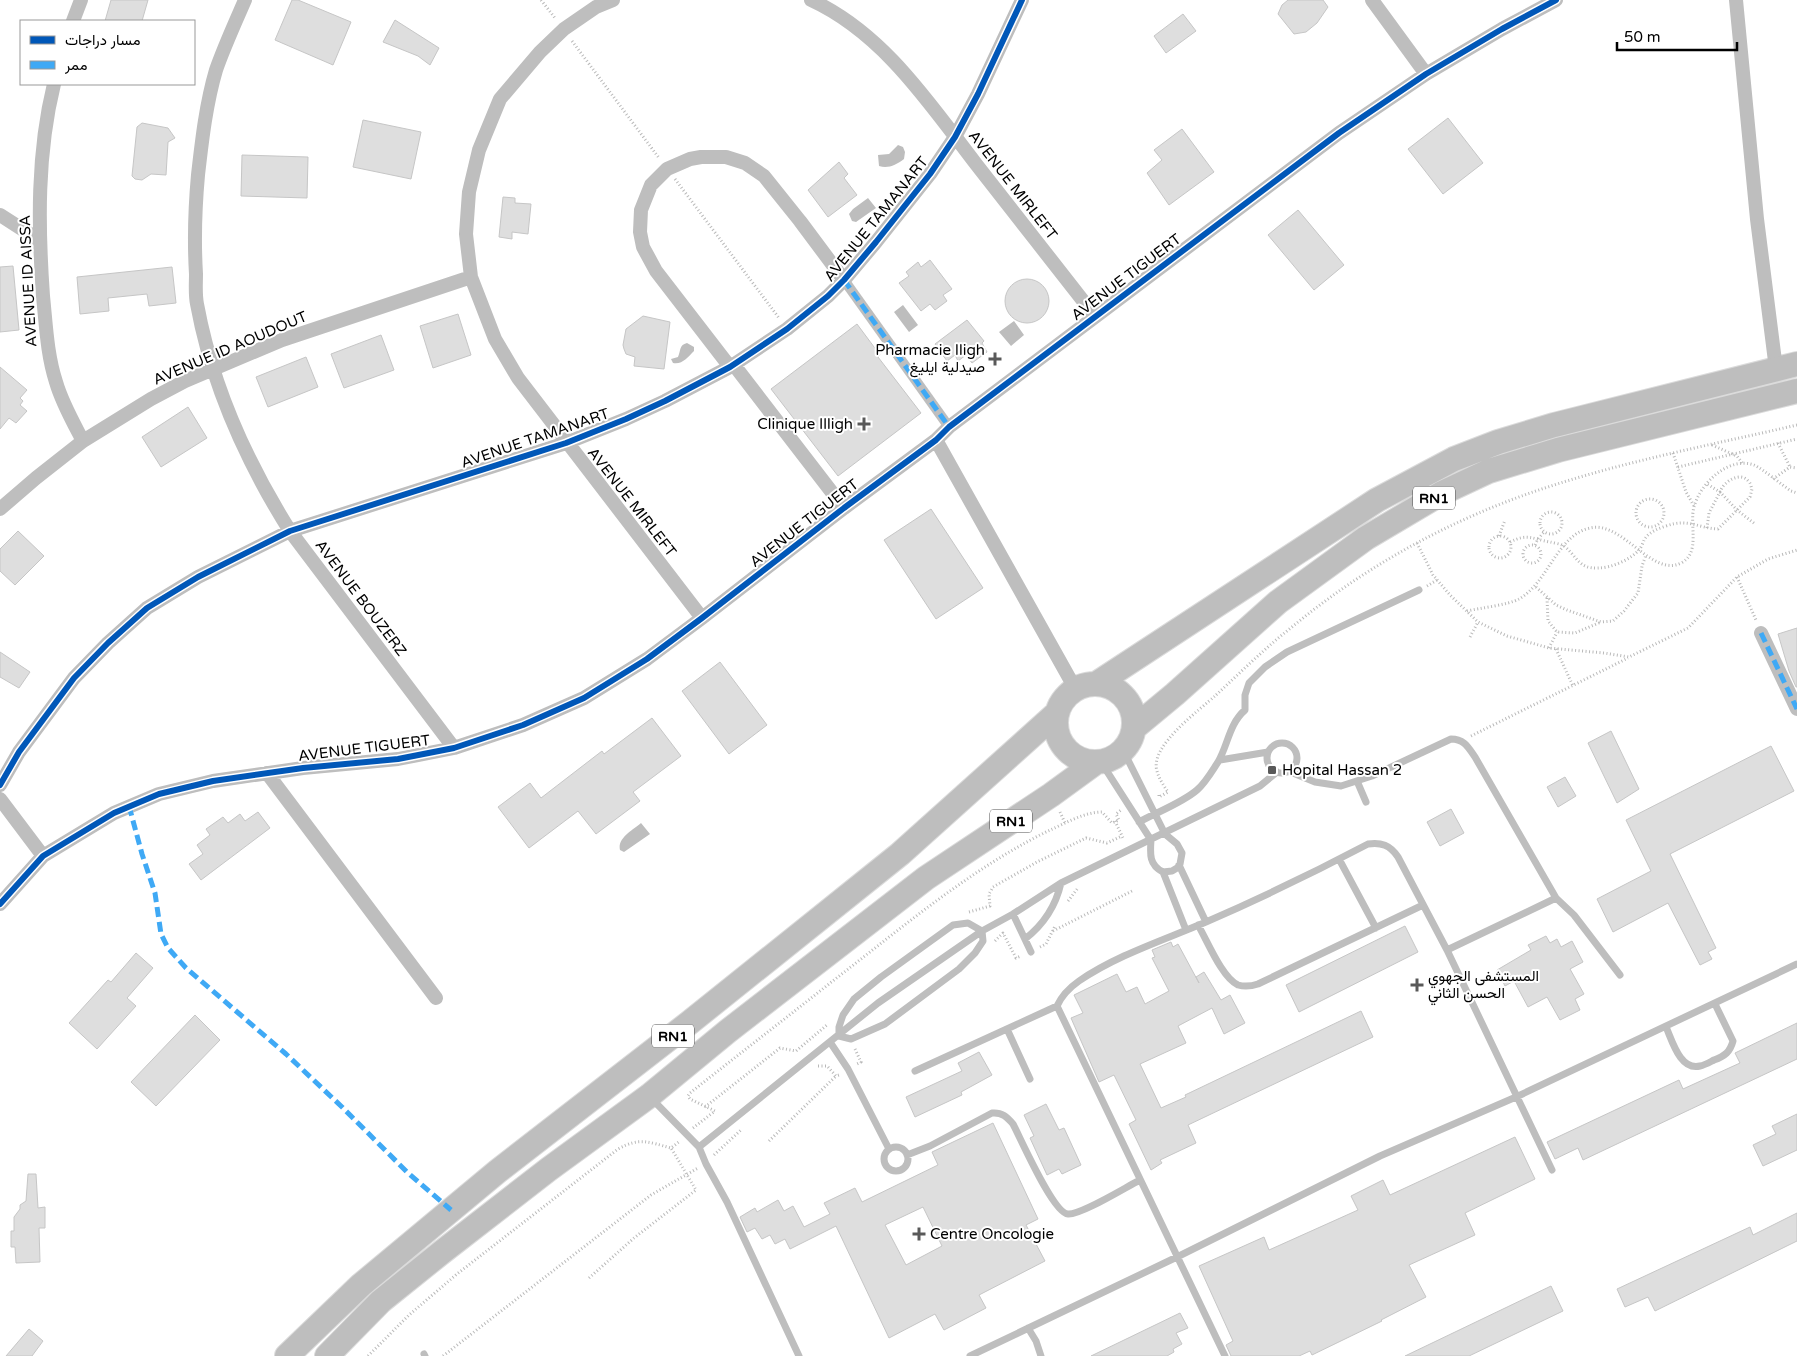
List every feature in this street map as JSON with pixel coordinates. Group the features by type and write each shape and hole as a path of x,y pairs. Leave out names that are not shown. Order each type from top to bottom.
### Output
{"highway":[{"name":"RN1","path":"287,1356 361,1285 491,1177 690,1023 900,854 1057,713 1062,702 1377,500 1454,459 1498,442 1554,425 1787,367"},
{"name":"RN1","path":"327,1356 381,1301 442,1252 549,1169 649,1096 728,1030 926,878 1098,762 1114,757 1123,750 1130,740 1134,728 1278,602 1366,538 1442,493 1490,471 1558,450 1797,391"},
{"path":"1086,687 1109,686 1120,693 1129,703 1133,715 1134,728"},
{"path":"1057,713 1056,724 1063,746 1071,754 1081,759 1098,762"}],"street":[{"path":"73,20 81,0"},
{"name":"AVENUE BOUZERZ","path":"245,0 216,70 203,129 198,184 194,242 197,303 214,370 228,414 247,456 266,493 290,531 454,748"},
{"name":"AVENUE MIRLEFT","path":"613,0 596,8 564,29 540,52 500,99 479,150 469,192 466,234 472,277 495,339 518,378 702,618"},
{"name":"AVENUE MIRLEFT","path":"811,0 827,7 849,22 885,52 955,137 1095,316"},
{"name":"AVENUE TAMANART","path":"0,785 19,752 74,678 108,643 147,608 198,577 290,531 566,443 665,401 732,366 787,329 828,296 844,280 930,174 955,137 978,94 1022,0"},
{"path":"1372,0 1426,74"},
{"name":"AVENUE TIGUERT","path":"0,904 42,856 114,813 159,794 213,781 303,768 398,759 454,748 523,725 584,698 647,659 702,618 1095,316 1340,133 1426,74 1502,29 1556,0"},
{"path":"1736,0 1757,219 1787,367"},
{"name":"AVENUE ID AISSA","path":"54,85 42,159 40,240 48,353 62,403 83,441"},
{"path":"844,508 650,262 643,247 640,232 641,210 652,184 668,169 690,159 726,157 745,163 764,176 844,280 949,427"},
{"path":"0,215 40,240"},
{"name":"AVENUE ID AOUDOUT","path":"0,509 83,441 151,399 185,381 282,340 472,277"},
{"path":"936,440 1086,687"},
{"path":"1761,633 1797,709"},
{"path":"267,773 436,998"},
{"path":"0,799 42,856"}],"lane":[{"path":"1139,822 1197,790 1206,780 1220,760 1226,740 1234,724 1245,710 1245,695 1249,683 1265,667 1287,652 1420,590"},
{"path":"699,1147 878,1004 982,931 1013,914 1061,883 1128,849 1165,834 1260,786 1277,772 1288,771 1315,782 1341,786 1372,776 1451,739 1462,741 1469,747 1556,898 1574,915 1620,975"},
{"path":"1277,772 1268,764 1268,752 1273,746 1280,743 1292,747 1296,754 1296,762 1288,771"},
{"path":"1098,762 1151,840 1151,860 1157,869 1163,872 1172,871 1182,859 1180,848 1165,834 1123,750"},
{"path":"1220,760 1268,752"},
{"path":"1356,781 1366,802"},
{"path":"915,1070 1057,1006 1061,997 1068,989 1087,975 1113,962 1206,922 1368,844 1387,845 1398,856 1447,950 1552,1170"},
{"path":"1339,859 1376,928"},
{"path":"1178,865 1206,922"},
{"path":"1163,872 1186,930"},
{"path":"1025,939 1036,931 1048,914 1061,883"},
{"path":"1447,950 1556,898"},
{"path":"1198,925 1229,978 1238,984 1249,986 1258,984 1424,905"},
{"path":"1013,914 1031,952"},
{"path":"839,1036 842,1015 854,999 889,971 953,925 968,923 982,931"},
{"path":"839,1036 851,1039 885,1024 959,969 976,953 983,941 982,931"},
{"path":"970,1356 980,1354 1028,1328 1380,1156 1516,1097 1797,964"},
{"path":"1666,1027 1683,1060 1691,1066 1699,1067 1726,1055 1732,1047 1733,1041 1715,1004"},
{"path":"1057,1006 1225,1356"},
{"path":"1007,1029 1030,1079"},
{"path":"830,1042 848,1069 889,1149"},
{"path":"649,1096 699,1147 727,1202 799,1356"},
{"path":"907,1154 930,1146 992,1113 998,1112 1004,1114 1013,1124 1050,1198 1061,1212 1065,1214 1072,1214 1083,1210 1140,1180"},
{"path":"902,1148 907,1154 908,1162 903,1169 896,1172 889,1169 884,1163 884,1155 889,1149 902,1148"},
{"path":"1028,1328 1042,1356"}],"path":[{"path":"1146,794 1154,788 1159,797 1168,792 1156,771 1158,753 1165,744 1258,656 1321,604 1376,567 1417,543 1470,516 1550,486 1673,453 1797,425"},
{"path":"1678,468 1797,439"},
{"path":"1778,443 1790,467"},
{"path":"1712,444 1734,454 1743,464"},
{"path":"1673,453 1686,492 1694,506"},
{"path":"1466,611 1518,600 1536,587 1564,545 1577,534 1590,528 1604,528 1617,534 1657,562 1668,565 1679,564 1688,559 1692,549 1694,506 1707,484 1719,472 1743,464 1754,465 1791,491 1797,493"},
{"path":"1773,479 1790,467 1797,468"},
{"path":"1510,542 1532,536 1564,545 1578,562 1586,567 1597,569 1611,567 1639,550 1646,537 1659,527 1664,514 1663,507 1658,502 1652,500 1640,504 1637,516 1645,526 1659,527 1681,522 1707,528 1718,528 1750,497 1752,489 1749,481 1744,477 1735,478 1721,487 1709,513 1707,528"},
{"path":"1707,484 1720,492 1737,510 1755,524"},
{"path":"1547,512 1556,513 1562,520 1561,529 1553,534 1544,532 1540,524 1543,515 1547,512"},
{"path":"1499,536 1505,520"},
{"path":"1535,545 1544,532"},
{"path":"1499,536 1506,537 1510,542 1511,548 1503,558 1491,555 1488,549 1489,543 1493,538 1499,536"},
{"path":"1417,543 1433,575 1450,596 1478,622 1507,636 1549,648 1629,657"},
{"path":"1531,545 1535,545 1541,552 1539,560 1531,563 1524,558 1524,550 1531,545"},
{"path":"1462,741 1688,628 1737,577 1768,559 1797,550"},
{"path":"1548,597 1548,621 1557,632 1575,633 1601,622 1613,621 1624,611 1638,593 1642,566 1646,555"},
{"path":"1737,577 1761,633"},
{"path":"1536,587 1556,605 1601,622"},
{"path":"1470,637 1478,622"},
{"path":"1549,648 1557,632"},
{"path":"1556,649 1573,686"},
{"path":"671,1148 714,1111 690,1099 688,1096 690,1093 941,897 979,870 1025,842 1065,823 1096,812 1102,812 1112,823 1119,820 1116,814 1128,805"},
{"path":"1066,904 1082,884"},
{"path":"1052,932 1134,890"},
{"path":"993,944 1002,933 1016,958 1046,944 1059,918"},
{"path":"769,1141 836,1076 861,1062 854,1050 857,1047"},
{"path":"816,1067 827,1066 836,1076"},
{"path":"444,1356 651,1195 706,1164 744,1127"},
{"path":"368,1356 410,1315 457,1274 618,1149 631,1142 639,1141 671,1148 696,1190 634,1238 589,1278"}],"shaded area":[{"path":"898,145 903,147 905,152 904,159 892,166 879,166 878,155 889,154"},
{"path":"868,198 876,208 856,222 852,221 849,214"},
{"path":"903,305 918,325 909,332 894,312"},
{"path":"1014,321 1024,335 1011,346 999,332"},
{"path":"687,343 694,347 694,351 682,362 673,363 671,359 678,357 681,346"},
{"path":"641,823 650,834 624,852 620,850 623,838"}],"building":[{"path":"111,0 148,0 142,20 105,20"},
{"path":"292,0 298,0 351,22 333,65 275,40"},
{"path":"1288,0 1323,0 1328,7 1317,23 1306,32 1294,34 1278,14 1282,5"},
{"path":"1183,14 1196,31 1166,53 1154,36"},
{"path":"395,20 439,48 430,65 418,56 383,42"},
{"path":"1448,118 1483,163 1443,194 1408,149"},
{"path":"363,120 421,132 411,179 353,167"},
{"path":"142,123 168,128 175,138 168,142 166,175 151,174 142,180 135,179 132,176 137,127"},
{"path":"1182,129 1214,172 1169,205 1147,173 1162,160 1154,150"},
{"path":"242,155 308,157 307,198 241,196"},
{"path":"839,162 848,174 844,178 857,195 828,217 808,190"},
{"path":"503,197 515,198 515,203 531,204 528,234 512,232 512,239 499,237"},
{"path":"1298,210 1344,265 1314,290 1268,235"},
{"path":"930,260 952,289 943,295 947,301 935,310 930,304 921,311 899,283 909,276 906,272 918,262 921,267"},
{"path":"13,266 19,330 0,332 0,267"},
{"path":"172,267 176,303 149,306 147,294 108,298 109,311 80,314 77,277"},
{"path":"1023,279 1031,279 1043,285 1049,301 1043,317 1031,323 1023,323 1011,317 1005,305 1005,297 1011,285"},
{"path":"458,314 471,355 433,368 420,326"},
{"path":"643,316 670,322 664,369 634,366 635,357 626,354 624,349 626,329"},
{"path":"967,320 984,341 982,343 987,352 972,363 966,355 958,361 955,355 947,361 935,344"},
{"path":"857,324 880,355 878,357 921,413 838,476 771,389"},
{"path":"381,335 394,370 344,388 331,354"},
{"path":"306,357 318,387 268,407 256,377"},
{"path":"0,367 27,390 20,398 23,401 20,405 27,411 16,423 9,418 0,429"},
{"path":"188,407 207,438 161,467 142,437"},
{"path":"931,509 983,588 936,619 884,540"},
{"path":"18,531 44,556 15,585 0,571 0,549"},
{"path":"1797,628 1797,687 1796,687 1778,634"},
{"path":"0,652 30,672 19,688 0,677"},
{"path":"720,662 767,725 729,754 682,691"},
{"path":"652,718 681,756 633,792 640,801 596,834 578,811 529,848 498,807 530,783 541,798 602,751 604,754"},
{"path":"1611,731 1639,789 1617,803 1588,743"},
{"path":"1771,746 1794,791 1670,854 1716,948 1708,952 1712,959 1700,965 1668,903 1613,932 1597,899 1651,871 1626,820"},
{"path":"1565,777 1576,796 1558,807 1547,787"},
{"path":"1451,809 1464,833 1440,846 1427,822"},
{"path":"258,812 270,828 201,880 189,864 203,854 197,845 210,835 206,829 223,817 228,823 240,814 245,821"},
{"path":"1405,926 1418,952 1299,1012 1286,985"},
{"path":"1546,936 1550,943 1557,939 1561,947 1572,941 1583,962 1570,969 1584,994 1575,999 1580,1010 1560,1020 1547,997 1528,1007 1514,981 1505,986 1497,970 1531,950 1528,945"},
{"path":"1171,942 1173,947 1178,944 1199,983 1196,977 1204,972 1221,1000 1230,995 1245,1023 1224,1034 1212,1008 1178,1026 1186,1043 1140,1064 1161,1108 1361,1011 1373,1037 1188,1125 1196,1143 1160,1160 1162,1163 1151,1170 1129,1124 1136,1120 1114,1075 1099,1082 1071,1018 1083,1013 1074,995 1117,974 1126,992 1137,987 1145,1004 1169,991 1152,958 1155,957 1152,950"},
{"path":"136,953 153,968 127,998 136,1006 97,1049 69,1023 108,980 111,982"},
{"path":"195,1015 220,1040 156,1106 131,1082"},
{"path":"1797,1023 1797,1059 1583,1160 1578,1148 1555,1159 1547,1142 1679,1080 1683,1089 1740,1063 1735,1053"},
{"path":"979,1052 992,1075 961,1092 962,1095 915,1117 906,1097 962,1071 958,1063"},
{"path":"1046,1104 1059,1130 1064,1128 1081,1165 1062,1174 1059,1169 1047,1175 1030,1138 1034,1136 1024,1115"},
{"path":"1797,1114 1797,1150 1763,1166 1753,1145 1776,1134 1772,1126"},
{"path":"993,1123 1038,1219 1026,1225 1045,1261 979,1295 986,1308 944,1330 935,1314 889,1338 836,1226 790,1249 785,1239 775,1244 770,1235 762,1239 755,1228 747,1232 740,1217 755,1208 757,1212 778,1200 784,1211 793,1206 804,1227 830,1214 824,1203 855,1188 862,1202 938,1165 932,1152","holes":["923,1207 942,1246 906,1265 885,1225"]},
{"path":"1515,1137 1535,1179 1465,1213 1475,1235 1409,1265 1426,1297 1312,1355 1310,1351 1299,1356 1231,1356 1226,1345 1233,1341 1199,1266 1264,1237 1269,1250 1358,1210 1351,1196 1383,1180 1390,1195"},
{"path":"28,1174 36,1174 38,1208 45,1207 45,1228 39,1228 40,1262 16,1263 15,1247 11,1247 11,1231 14,1231 14,1217 20,1209 20,1205 26,1201"},
{"path":"1797,1213 1797,1241 1655,1311 1648,1297 1625,1307 1617,1289 1750,1227 1753,1235"},
{"path":"1551,1286 1563,1311 1469,1356 1405,1356"},
{"path":"1180,1313 1188,1328 1176,1333 1182,1344 1173,1349 1174,1352 1167,1356 1091,1356"},
{"path":"29,1329 43,1341 32,1356 6,1356"}],"marked path":[{"path":"844,280 949,427"},
{"path":"1761,633 1797,709"},
{"path":"129,806 155,893 161,934 168,948 186,968 286,1054 407,1172 451,1210"}],"cycle path":[{"path":"0,785 19,752 74,678 108,643 147,608 198,577 290,531 566,443 626,419 730,367 787,329 828,296 844,280 930,174 955,137 978,94 1022,0"},
{"path":"0,904 43,856 114,813 159,794 213,781 303,768 398,759 454,748 523,725 584,698 647,659 702,618 844,508 936,440 949,427 1339,133 1426,74 1502,29 1556,0"}],"place":[{"name":"Pharmacie Iligh صيدلية ايليغ","path":"995,359"},
{"name":"Clinique Illigh","path":"864,424"},
{"name":"Hopital Hassan 2","path":"1272,770"},
{"name":"المستشفى الجهوي الحسن الثاني","path":"1417,985"},
{"name":"Centre Oncologie","path":"919,1234"}]}
